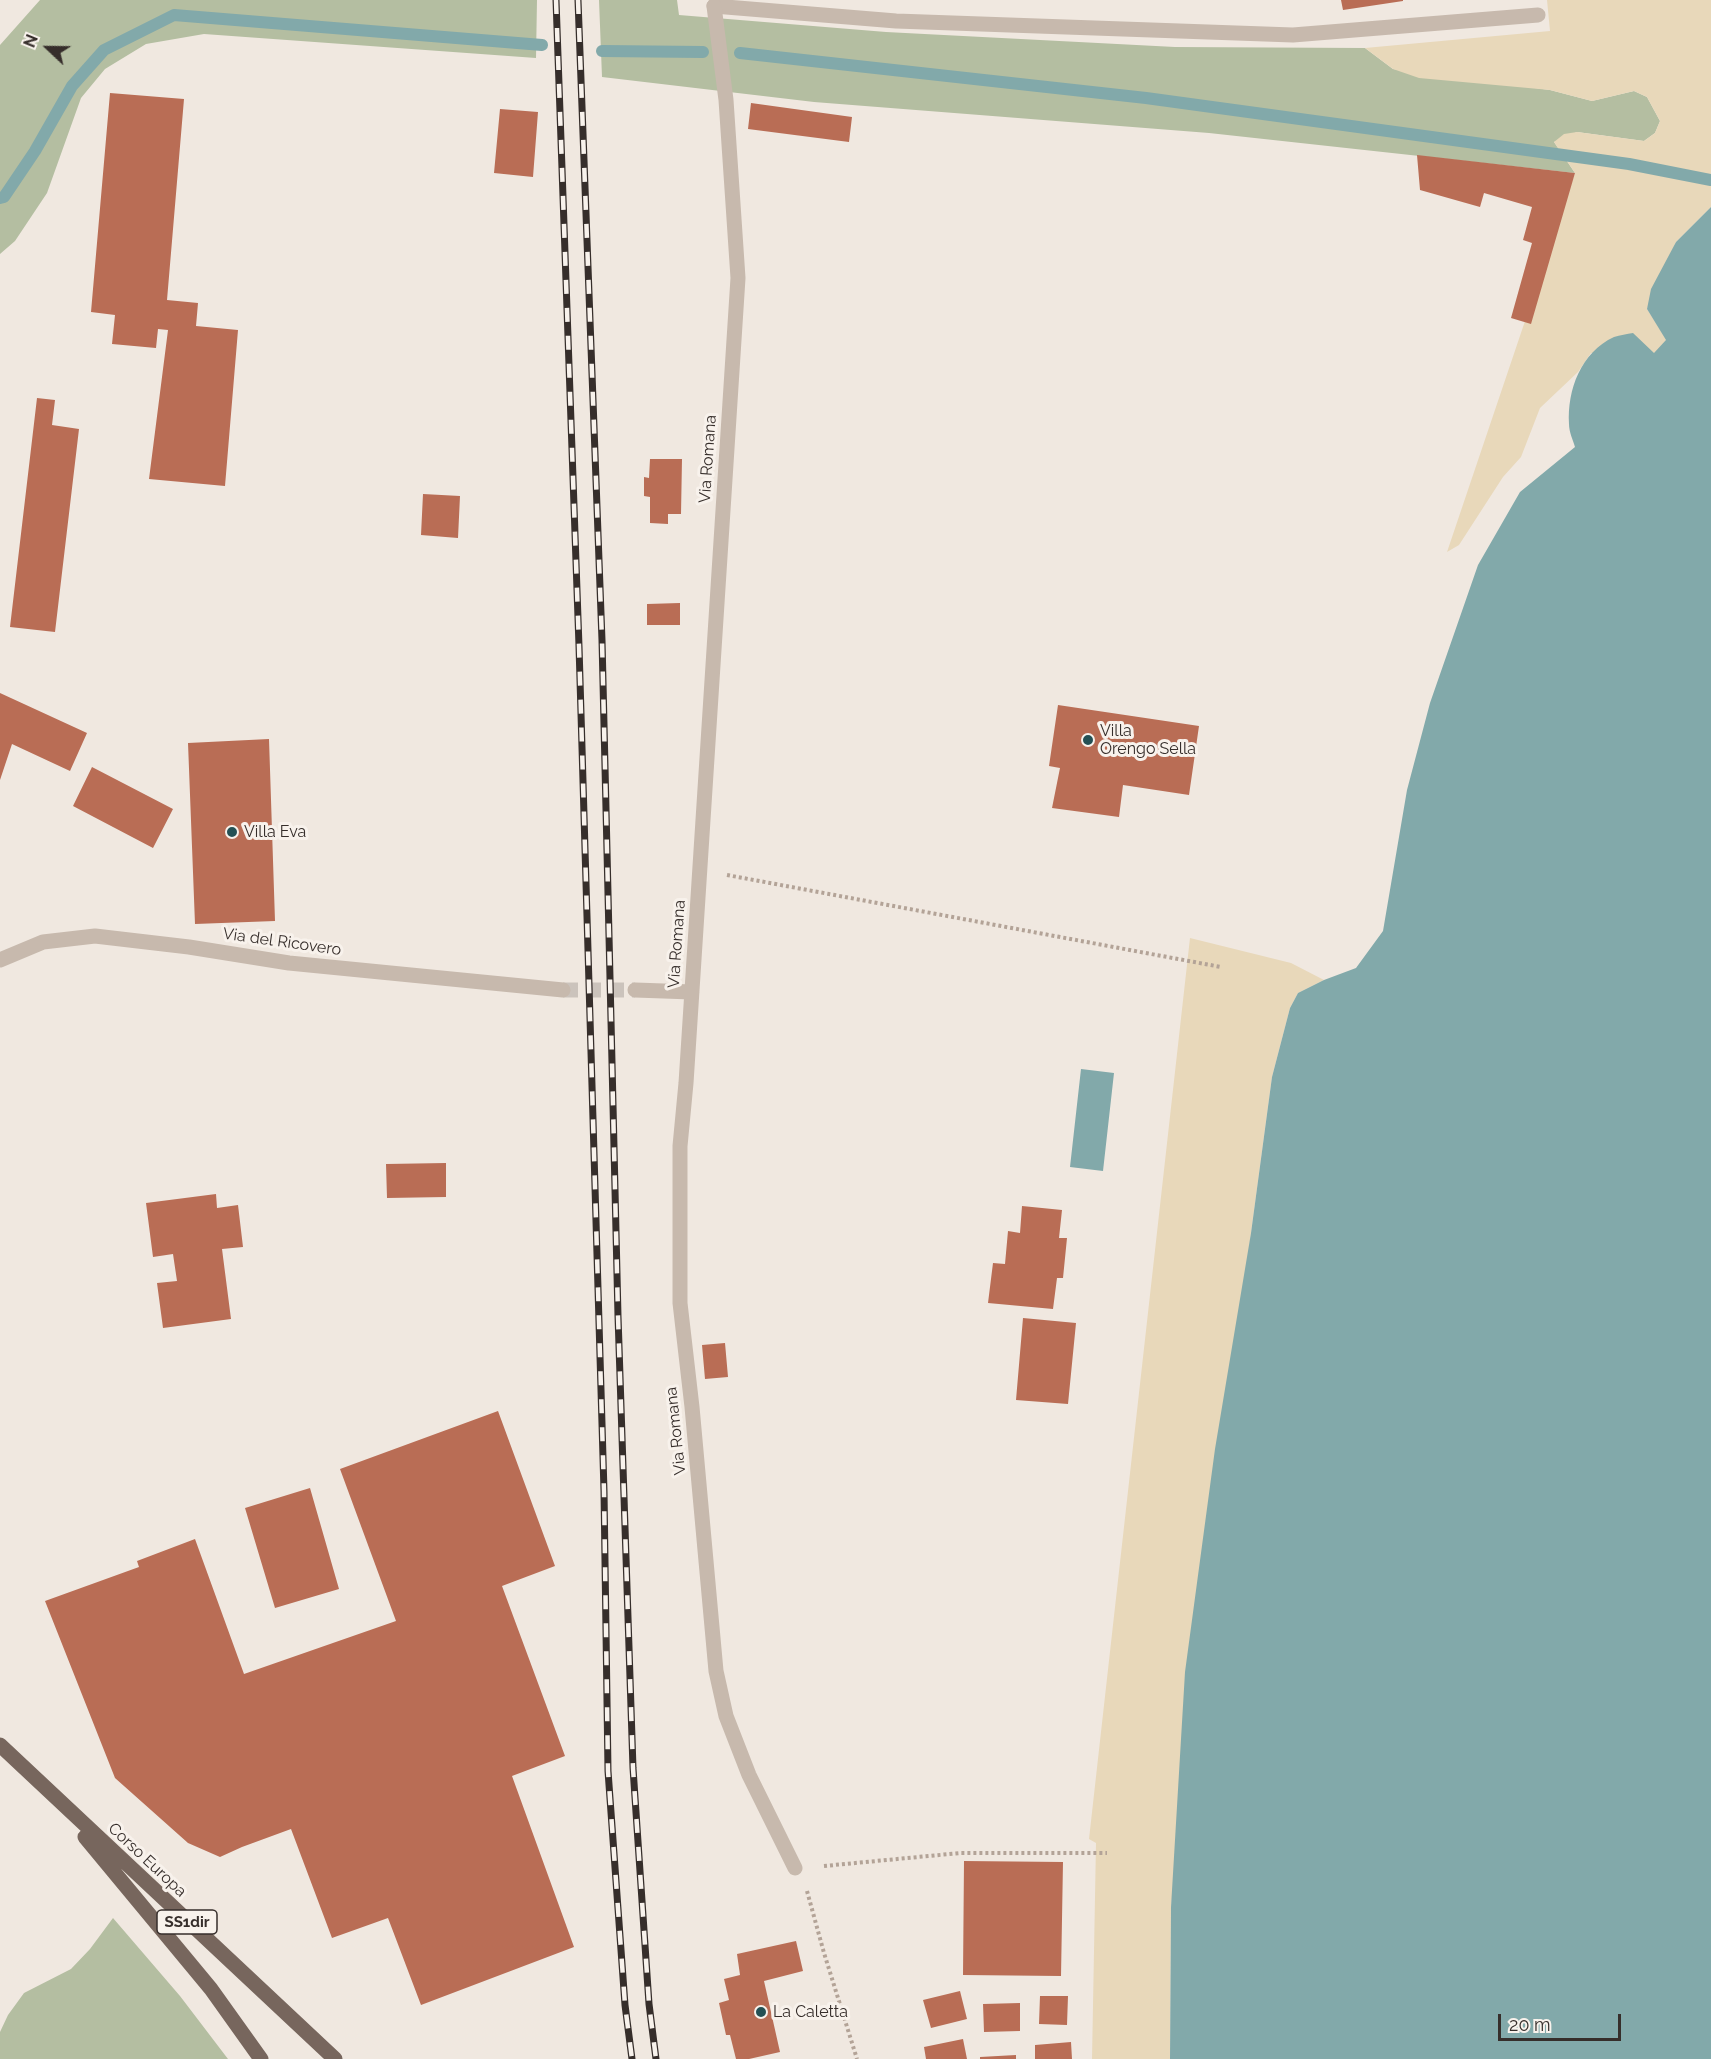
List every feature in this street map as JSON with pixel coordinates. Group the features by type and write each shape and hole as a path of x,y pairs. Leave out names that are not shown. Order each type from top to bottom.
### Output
{"main road":[{"name":"Corso Europa","path":"0,1745 335,2059"},
{"name":"Corso Europa","path":"41,1784 211,1989 261,2059"}],"street":[{"name":"Via Romana","path":"795,1868 729,1726 716,1671 692,1407 680,1304 680,1146 738,278 726,100 714,6 896,21 1293,34 1538,15"},
{"name":"Via del Ricovero","path":"0,960 43,942 95,936 189,947 289,963 563,990"},
{"path":"635,990 692,992"}],"path":[{"path":"700,870 1221,967"},
{"path":"857,2059 807,1891 795,1868 960,1853 1107,1853"}],"green space":[{"path":"40,0 537,0 536,58 204,34 146,44 105,69 81,98 47,193 15,241 0,254 0,45"},
{"path":"599,0 677,0 679,15 886,32 1175,47 1365,48 1393,69 1550,90 1592,101 1634,91 1647,97 1660,121 1655,133 1644,141 1577,132 1554,142 1575,173 1209,133 814,102 602,77"},
{"path":"113,1918 180,1996 228,2059 0,2059 0,2032 8,2015 24,1993 71,1969 90,1949"}],"sand":[{"path":"1547,0 1711,0 1711,207 1676,242 1647,309 1667,340 1655,353 1591,353 1578,372 1540,408 1521,457 1503,477 1459,545 1447,552 1575,173 1554,142 1564,134 1577,132 1644,141 1655,133 1660,121 1647,97 1634,91 1592,101 1550,90 1419,78 1393,69 1365,48 1550,31"},
{"path":"1190,938 1291,963 1324,980 1298,993 1290,1008 1272,1077 1251,1233 1171,1907 1170,2059 1092,2059 1096,1843 1089,1839"}],"water":[{"path":"1711,207 1711,2059 1170,2059 1171,1907 1185,1672 1215,1449 1251,1233 1272,1077 1290,1008 1298,993 1356,968 1383,931 1407,790 1430,703 1478,565 1520,492 1575,447 1569,427 1571,398 1578,373 1593,352 1614,337 1633,333 1654,353 1666,340 1647,309 1651,289 1676,242"},
{"path":"1081,1069 1114,1073 1103,1171 1070,1167"}],"building":[{"path":"1341,0 1403,0 1403,1 1343,10"},
{"path":"110,93 184,99 167,300 198,303 196,326 238,330 225,486 149,479 168,330 158,329 156,348 112,344 115,315 91,312"},
{"path":"751,103 852,117 849,142 748,129"},
{"path":"500,109 538,112 533,177 494,173"},
{"path":"1417,155 1575,173 1531,324 1511,318 1532,243 1523,240 1532,207 1484,193 1480,207 1420,190"},
{"path":"37,398 55,400 52,425 79,429 55,632 10,627"},
{"path":"650,459 682,459 681,514 668,514 668,524 650,523 650,497 644,496 644,477 649,478"},
{"path":"423,494 460,496 458,538 421,535"},
{"path":"680,603 680,625 647,625 647,604"},
{"path":"0,693 87,733 70,771 12,744 0,780"},
{"path":"1058,705 1199,726 1189,795 1123,785 1119,817 1052,808 1060,768 1049,766"},
{"name":"Villa Eva","path":"269,739 275,921 195,924 188,743"},
{"path":"92,767 173,809 153,848 73,806"},
{"path":"446,1163 446,1197 387,1198 386,1164"},
{"path":"216,1194 217,1208 238,1205 243,1247 222,1249 231,1319 163,1328 157,1283 177,1281 173,1254 153,1257 146,1203"},
{"path":"1022,1206 1062,1210 1059,1238 1067,1238 1063,1278 1057,1278 1053,1309 988,1303 993,1263 1005,1264 1008,1231 1020,1233"},
{"path":"1023,1318 1076,1323 1068,1404 1016,1400"},
{"path":"725,1343 728,1377 705,1379 702,1345"},
{"path":"498,1411 555,1566 502,1586 565,1756 512,1776 574,1947 421,2005 388,1918 332,1938 291,1829 220,1857 188,1843 115,1778 45,1601 139,1567 137,1561 195,1539 244,1674 396,1621 340,1469"},
{"path":"310,1488 339,1589 275,1608 245,1508"},
{"path":"964,1861 1063,1862 1061,1976 963,1975"},
{"path":"796,1941 803,1971 764,1981 780,2052 749,2059 736,2059 730,2035 726,2035 719,2003 729,2000 724,1979 740,1975 737,1954"},
{"path":"960,1991 967,2019 931,2028 923,2000"},
{"path":"1040,1996 1068,1996 1067,2025 1039,2024"},
{"path":"1020,2003 1020,2031 984,2032 983,2004"},
{"path":"963,2039 967,2059 926,2059 924,2047"},
{"path":"1071,2042 1072,2059 1035,2059 1035,2045"},
{"path":"1016,2055 1016,2059 980,2059 980,2057"}],"waterway":[{"path":"0,198 4,197 35,151 72,86 104,50 174,15 542,45"},
{"path":"602,51 703,52"},
{"path":"740,53 1146,98 1629,164 1711,180"}],"tunnel":[{"path":"563,990 635,990"}],"railway":[{"path":"556,0 579,646 604,1491 608,1771 625,2005 632,2059"},
{"path":"578,0 602,640 618,1316 633,1768 649,2004 656,2059"}],"place":[{"name":"Villa Orengo Sella","path":"1088,740"},
{"name":"Villa Eva","path":"232,832"},
{"name":"La Caletta","path":"761,2012"}]}
